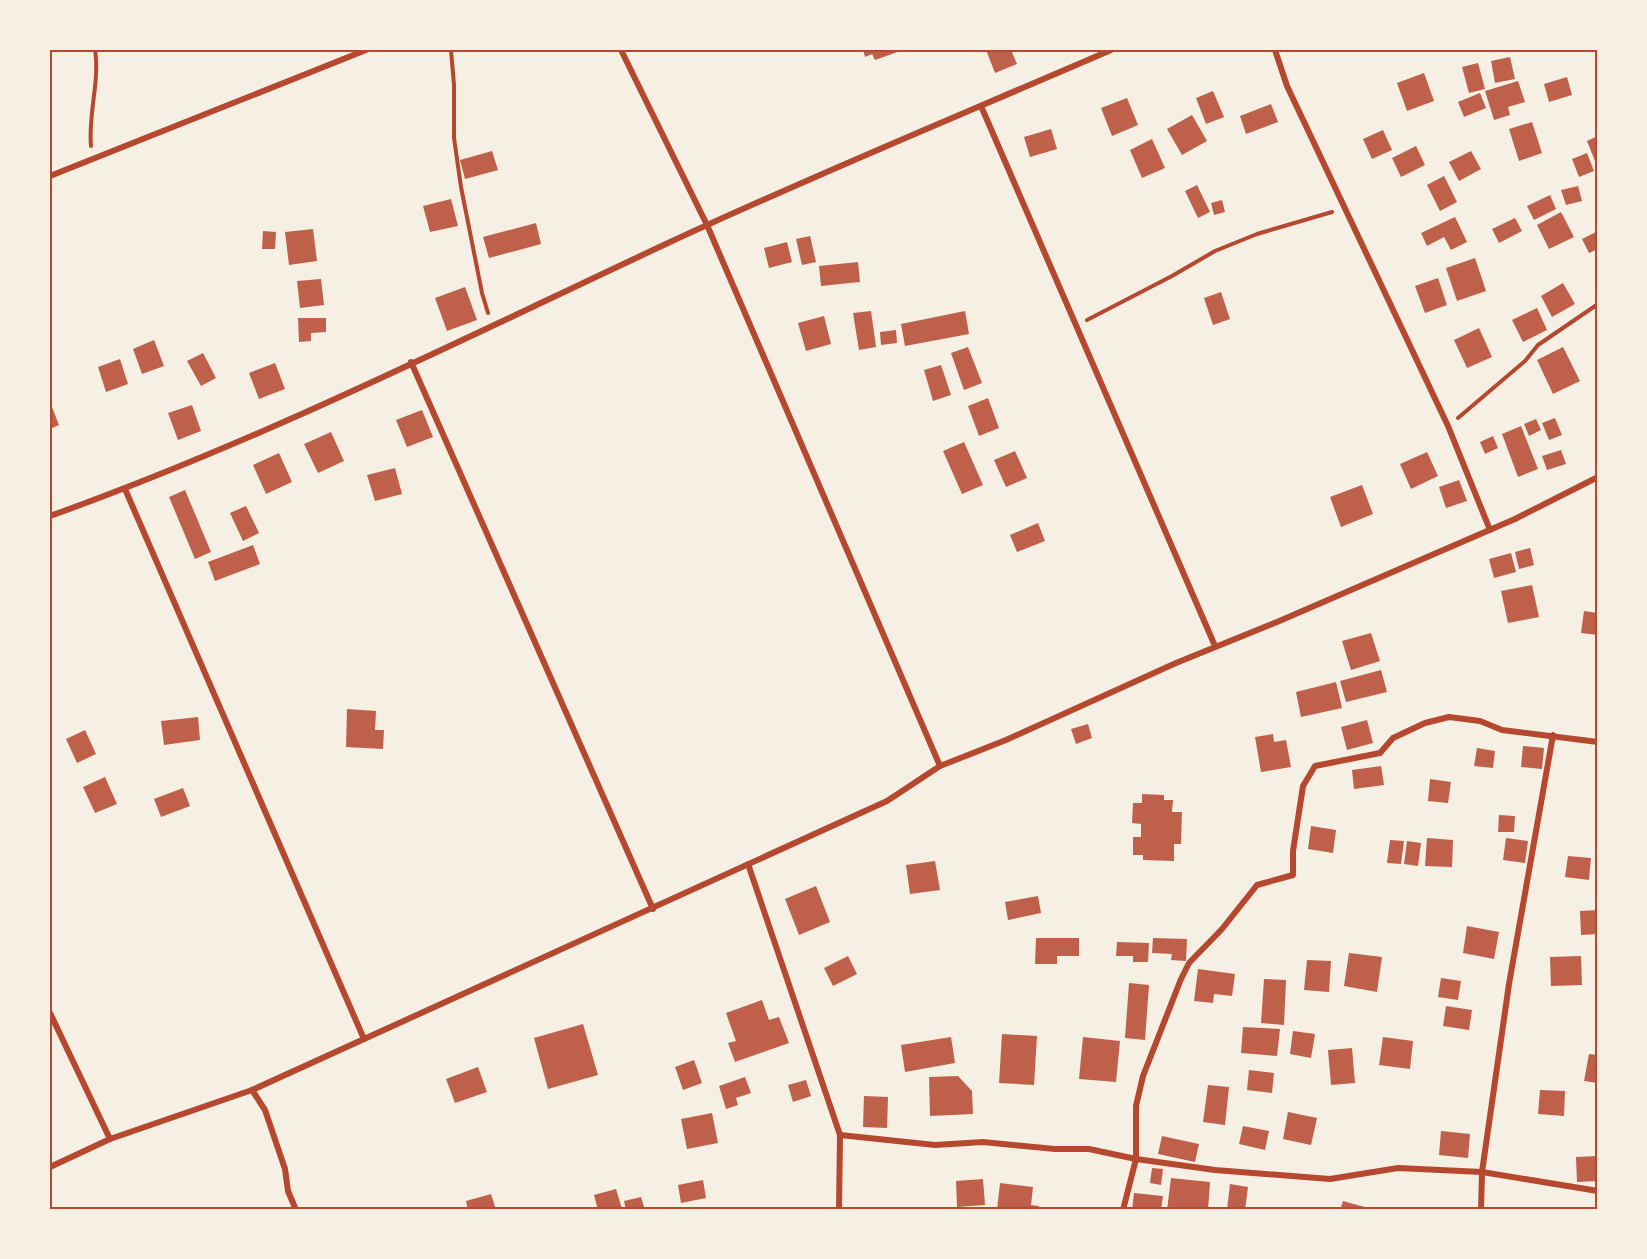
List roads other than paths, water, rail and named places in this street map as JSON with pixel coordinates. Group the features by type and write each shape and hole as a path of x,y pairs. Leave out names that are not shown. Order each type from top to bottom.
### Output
{"street":[{"path":"50,176 366,50"},
{"path":"621,50 707,225 940,766"},
{"path":"50,516 125,489 282,422 707,225 1111,50"},
{"path":"1275,50 1287,86 1448,426 1490,530"},
{"path":"981,106 1215,646"},
{"path":"411,362 653,909"},
{"path":"50,1167 110,1139 252,1090 887,801 940,766 1006,740 1215,646 1277,622 1490,530 1598,477"},
{"path":"125,489 364,1039"},
{"path":"1123,1209 1136,1159 1136,1106 1143,1076 1181,979 1189,963 1222,929 1257,885 1293,875 1293,851 1303,786 1315,766 1380,753 1393,738 1425,723 1449,717 1480,721 1502,730 1598,742"},
{"path":"1481,1209 1482,1172 1509,984 1554,735"},
{"path":"748,864 840,1135 839,1209"},
{"path":"50,1013 110,1139"},
{"path":"252,1090 265,1110 285,1169 288,1191 296,1209"},
{"path":"840,1135 935,1144 983,1142 1055,1149 1089,1149 1136,1159 1215,1170 1330,1179 1398,1168 1482,1172 1598,1191"}]}
